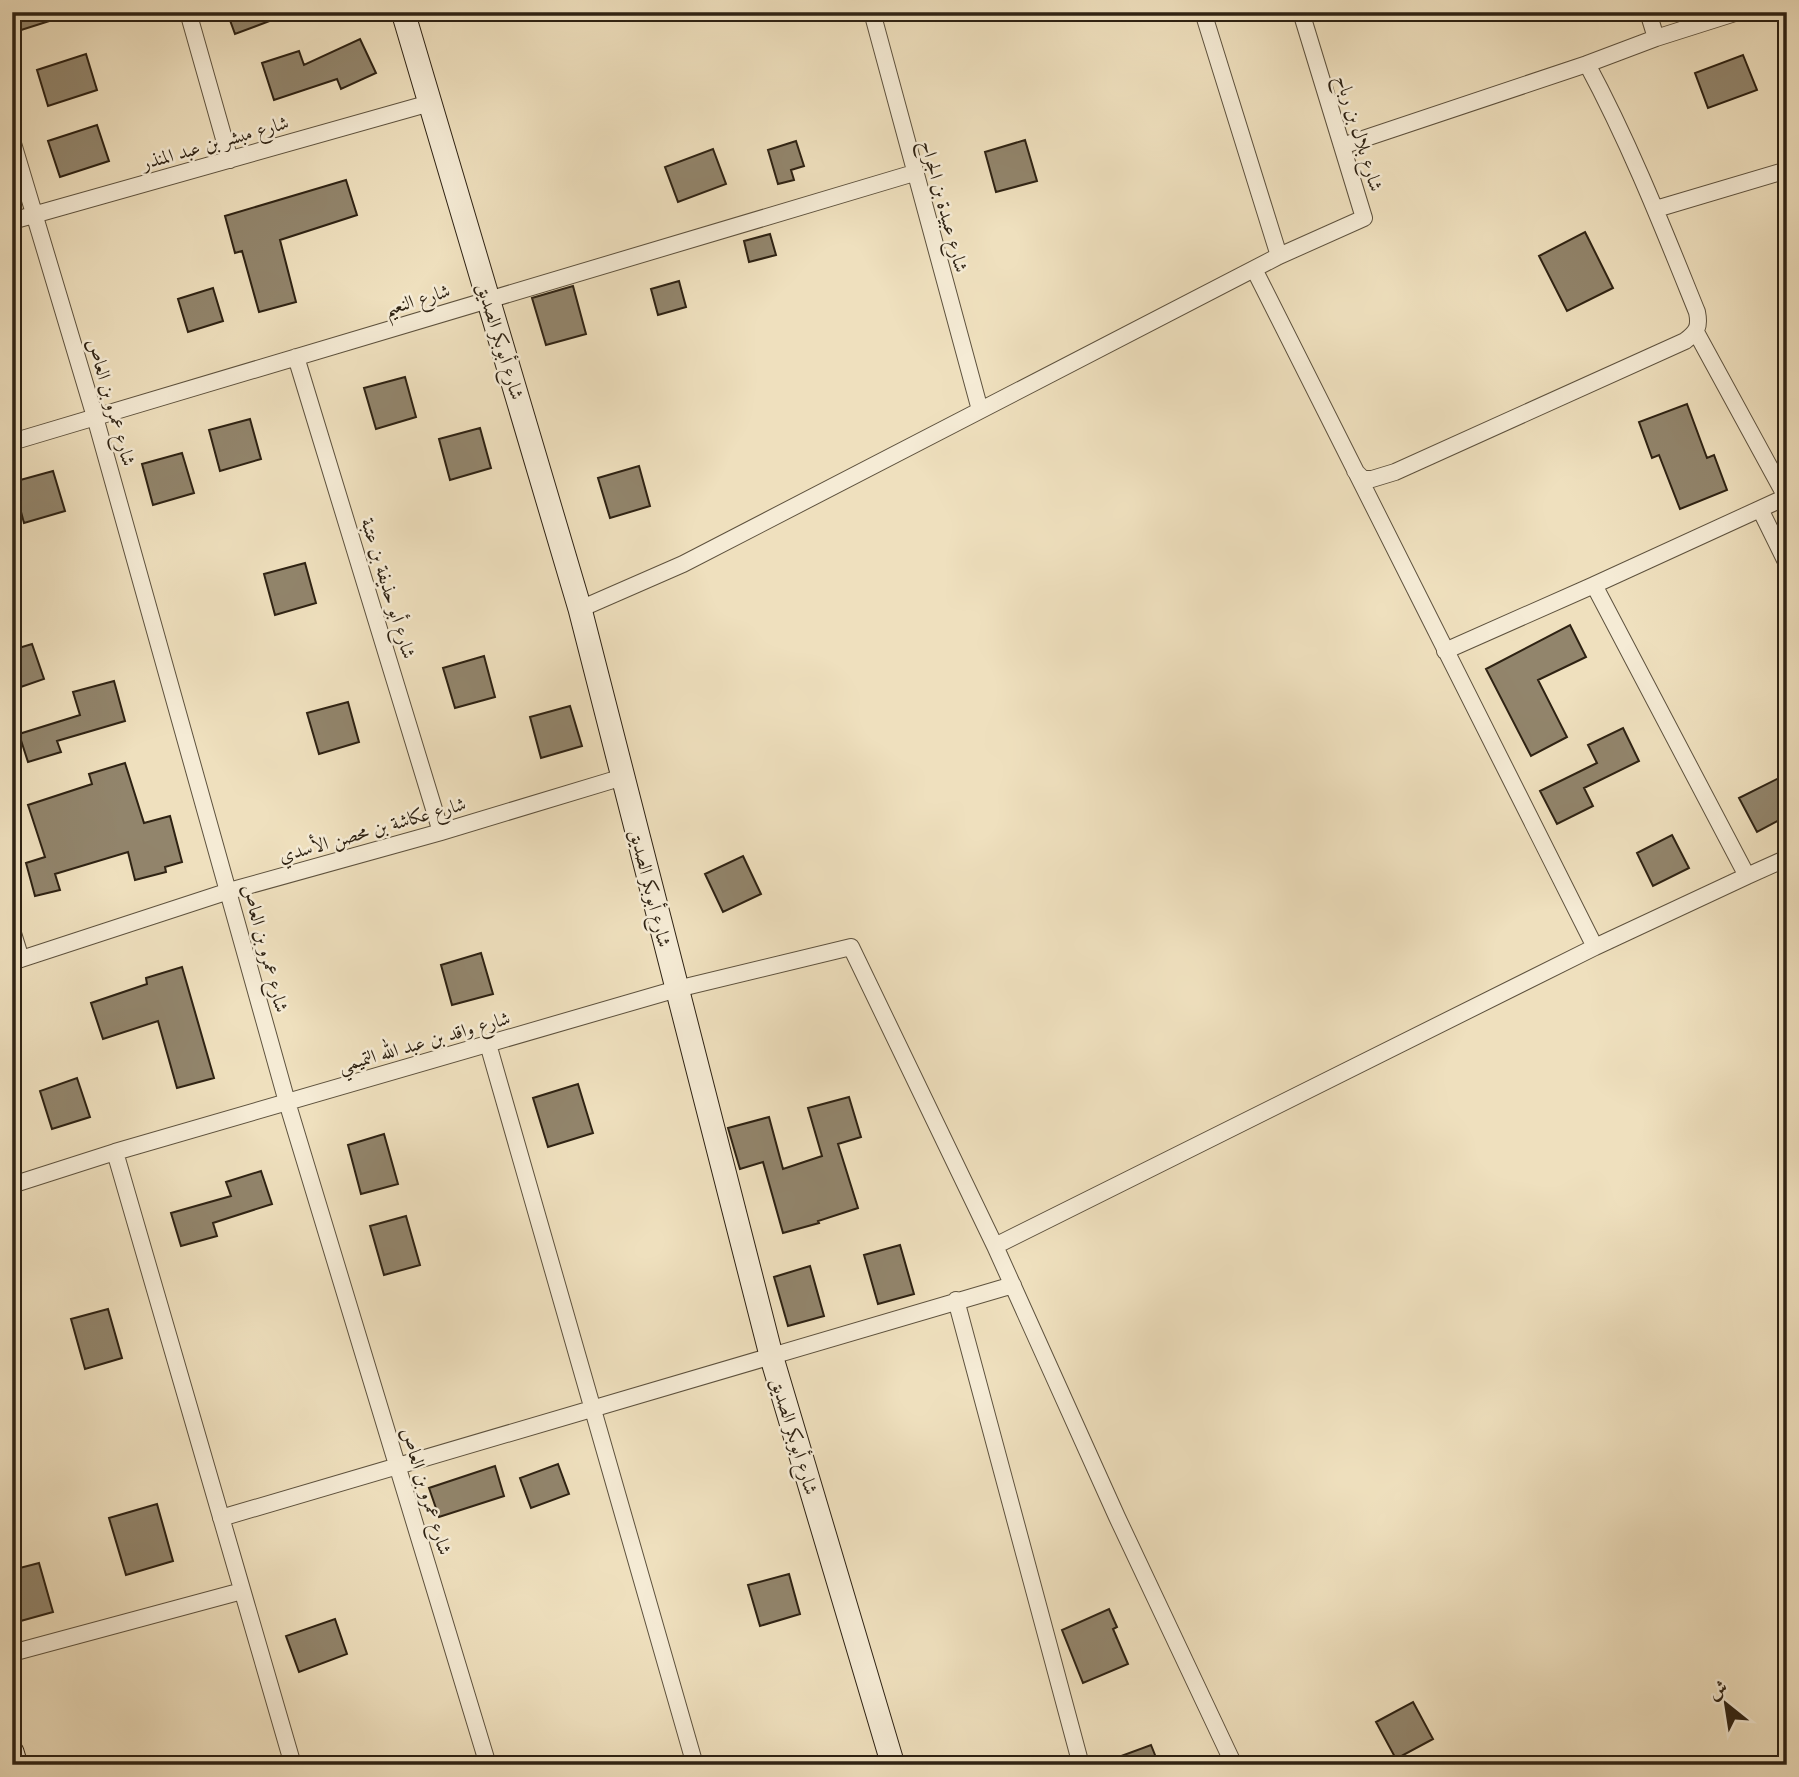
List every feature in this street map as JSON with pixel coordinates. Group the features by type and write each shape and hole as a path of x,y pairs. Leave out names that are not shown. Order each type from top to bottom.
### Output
{"street":[{"path":"188,12 230,160"},
{"name":"شارع أبوبكر الصديق","path":"403,12 580,609 771,1355 893,1765"},
{"name":"شارع عبيدة بن الجراح","path":"872,12 980,410"},
{"path":"580,609 683,564 1279,256 1203,12"},
{"name":"شارع بلال بن رباح","path":"1279,256 1364,218 1301,12"},
{"path":"1648,12 1656,38"},
{"path":"1342,146 1738,12"},
{"path":"1254,269 1357,475 1363,480 1395,472 1685,341 1696,332 1699,323 1697,312 1656,209 1610,107 1587,64"},
{"name":"شارع مبشر بن عبد المنذر","path":"12,221 430,103"},
{"name":"شارع عمرو بن العاص","path":"12,140 95,417 287,1102 488,1765"},
{"path":"1656,209 1787,170"},
{"name":"شارع النعيم","path":"12,442 914,173"},
{"path":"1254,269 1595,947"},
{"path":"1445,651 1786,497 1696,332"},
{"name":"شارع أبو حذيفة بن عتبة","path":"296,357 441,832"},
{"path":"1759,509 1787,564"},
{"path":"1594,585 1747,876"},
{"name":"شارع عكاشة بن محصن الأسدي","path":"16,960 229,891 441,832 623,777"},
{"path":"1234,1765 995,1245 1595,947 1787,858"},
{"path":"12,930 16,960"},
{"name":"شارع واقد بن عبد الله التميمي","path":"12,1185 115,1152 677,989 851,947 995,1245"},
{"path":"488,1044 695,1765"},
{"path":"115,1152 293,1765"},
{"path":"221,1518 1013,1285"},
{"path":"957,1300 1081,1765"},
{"path":"12,1653 242,1591"},
{"path":"12,1752 16,1765"}],"building":[{"path":"12,12 64,12 65,16 18,31"},
{"path":"227,12 288,12 288,14 235,34"},
{"path":"360,39 376,73 341,89 337,79 274,100 262,63 299,51 304,65"},
{"path":"86,54 97,90 48,106 37,70"},
{"path":"1743,55 1757,90 1708,108 1695,73"},
{"path":"97,125 109,161 60,177 48,141"},
{"path":"1025,140 1037,181 996,192 985,152"},
{"path":"796,141 804,166 791,170 794,180 778,184 768,150"},
{"path":"713,149 726,184 678,202 665,167"},
{"path":"346,180 357,215 280,240 296,302 259,312 242,251 235,253 225,216"},
{"path":"1585,232 1613,288 1567,311 1539,256"},
{"path":"770,234 776,255 749,262 744,241"},
{"path":"679,281 686,307 658,315 651,289"},
{"path":"573,286 586,334 546,345 532,298"},
{"path":"213,288 223,321 188,332 178,299"},
{"path":"405,377 416,417 376,429 364,388"},
{"path":"1687,404 1707,458 1714,455 1727,490 1680,509 1659,455 1652,458 1639,422"},
{"path":"250,419 261,459 220,471 209,430"},
{"path":"480,428 491,468 450,480 439,439"},
{"path":"182,453 194,493 153,505 142,464"},
{"path":"639,466 650,506 610,518 598,478"},
{"path":"53,471 65,511 24,523 13,482"},
{"path":"305,563 316,603 275,615 264,574"},
{"path":"1570,625 1586,657 1538,680 1567,737 1531,756 1486,669"},
{"path":"32,644 44,679 12,690 12,650"},
{"path":"484,656 495,697 455,708 443,668"},
{"path":"114,681 125,721 57,741 61,752 28,762 19,734 80,715 73,692"},
{"path":"348,702 359,742 319,754 307,713"},
{"path":"570,706 582,746 541,758 530,717"},
{"path":"1623,728 1639,761 1584,788 1593,806 1557,824 1540,791 1597,763 1588,745"},
{"path":"125,763 144,823 170,816 182,862 165,867 166,872 135,880 128,852 55,874 60,890 35,896 26,863 45,857 28,805 92,784 89,774"},
{"path":"1787,774 1787,816 1757,832 1739,798"},
{"path":"1672,835 1689,868 1653,886 1637,853"},
{"path":"743,856 761,894 723,912 705,874"},
{"path":"481,953 493,994 452,1005 441,965"},
{"path":"182,967 214,1078 177,1088 158,1021 103,1039 91,1003 147,984 146,978"},
{"path":"77,1078 90,1117 52,1129 40,1091"},
{"path":"578,1084 593,1133 548,1147 533,1098"},
{"path":"849,1097 861,1137 838,1144 858,1208 783,1233 763,1162 740,1169 728,1128 769,1117 783,1169 822,1156 808,1108"},
{"path":"384,1134 398,1184 361,1194 348,1145"},
{"path":"261,1171 272,1204 213,1223 217,1236 181,1246 171,1213 231,1196 226,1182"},
{"path":"406,1216 420,1265 384,1275 370,1226"},
{"path":"900,1245 914,1294 878,1304 864,1255"},
{"path":"810,1266 824,1316 788,1326 774,1277"},
{"path":"108,1309 122,1358 85,1369 71,1319"},
{"path":"558,1464 569,1494 531,1508 520,1478"},
{"path":"495,1466 504,1496 439,1517 429,1488"},
{"path":"157,1504 173,1561 126,1575 109,1518"},
{"path":"39,1563 53,1612 17,1622 12,1607 12,1570"},
{"path":"789,1574 800,1614 760,1626 748,1585"},
{"path":"1109,1609 1117,1627 1113,1629 1128,1664 1083,1683 1062,1630"},
{"path":"335,1619 347,1654 299,1672 286,1636"},
{"path":"1413,1702 1433,1739 1396,1759 1376,1722"},
{"path":"1151,1745 1159,1765 1102,1763"}]}
